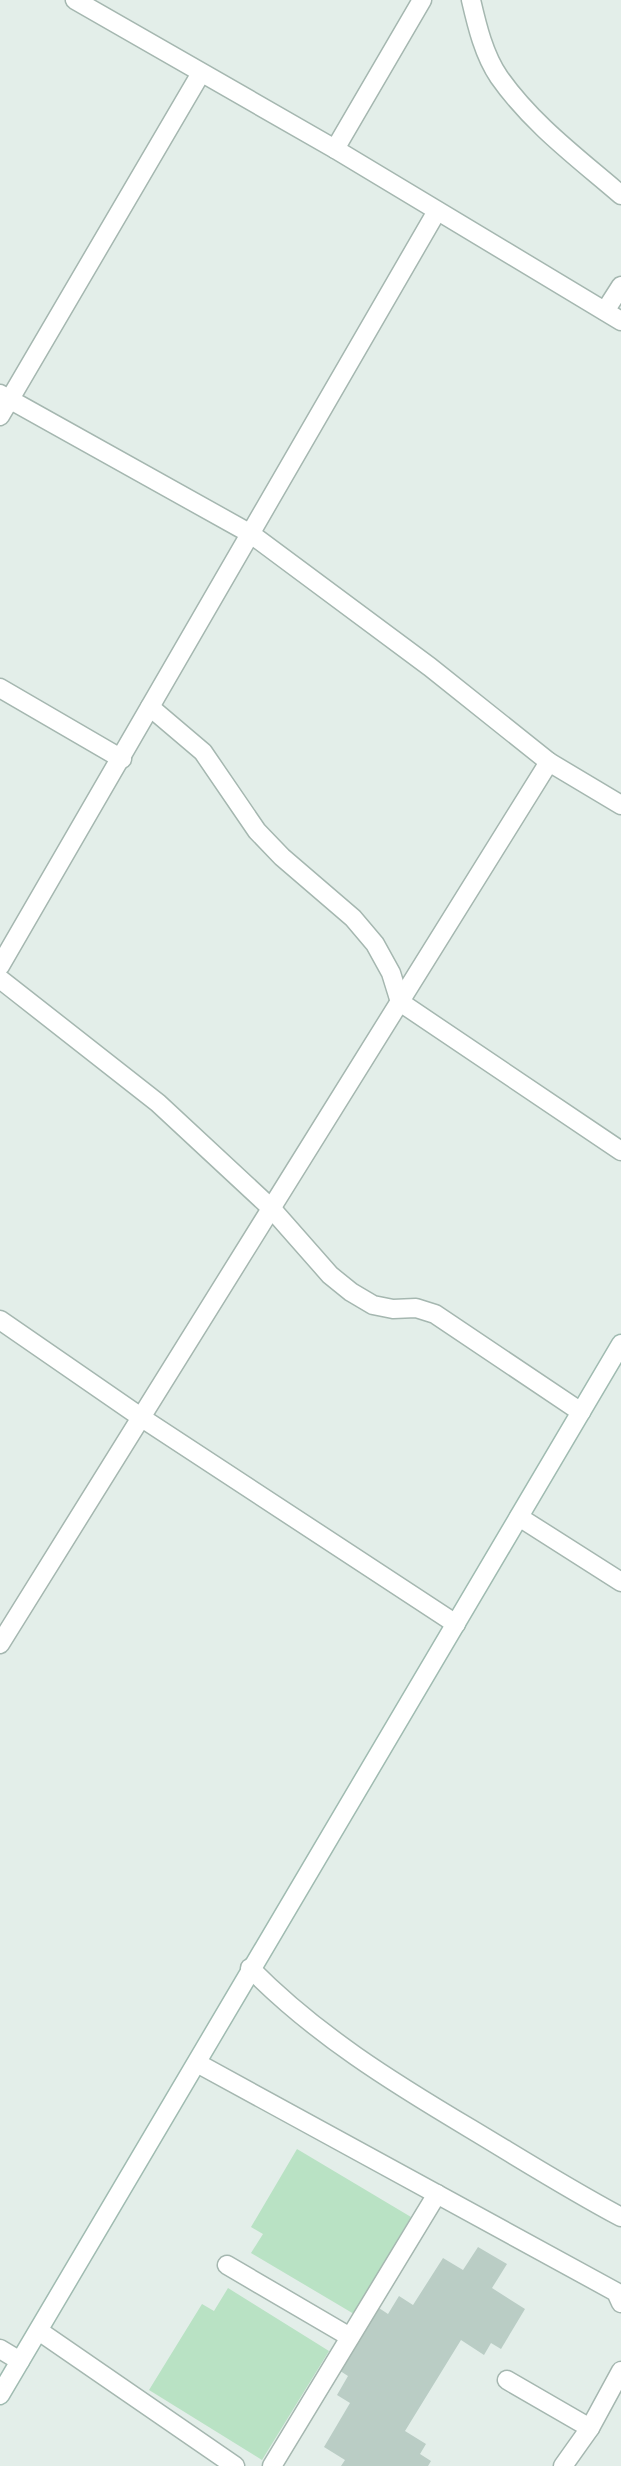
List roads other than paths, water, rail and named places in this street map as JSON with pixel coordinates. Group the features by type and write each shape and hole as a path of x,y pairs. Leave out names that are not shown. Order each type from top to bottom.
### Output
{"street":[{"path":"75,0 335,149 621,321"},
{"path":"335,149 423,0"},
{"path":"471,0 477,30 498,76 532,119 621,195"},
{"path":"0,416 5,397 201,73"},
{"path":"0,966 122,759 437,211"},
{"path":"605,311 621,286"},
{"path":"5,397 250,534 430,667 549,762 621,805"},
{"path":"0,688 122,759"},
{"path":"150,707 203,752 257,831 282,857 353,918 375,944 386,964 400,1002 621,1151"},
{"path":"0,1643 549,762"},
{"path":"0,979 158,1103 271,1208 330,1275 351,1292 373,1305 393,1309 416,1308 435,1314 581,1412"},
{"path":"0,1320 142,1418 456,1624"},
{"path":"0,2395 197,2063 250,1968 621,1344"},
{"path":"519,1517 621,1582"},
{"path":"250,1968 281,2000 319,2032 403,2088 621,2217"},
{"path":"197,2063 616,2292 621,2303"},
{"path":"272,2466 437,2194"},
{"path":"226,2265 350,2337"},
{"path":"39,2331 235,2466"},
{"path":"0,2349 20,2361"},
{"path":"563,2466 590,2428 621,2371"},
{"path":"507,2380 590,2428"}]}
